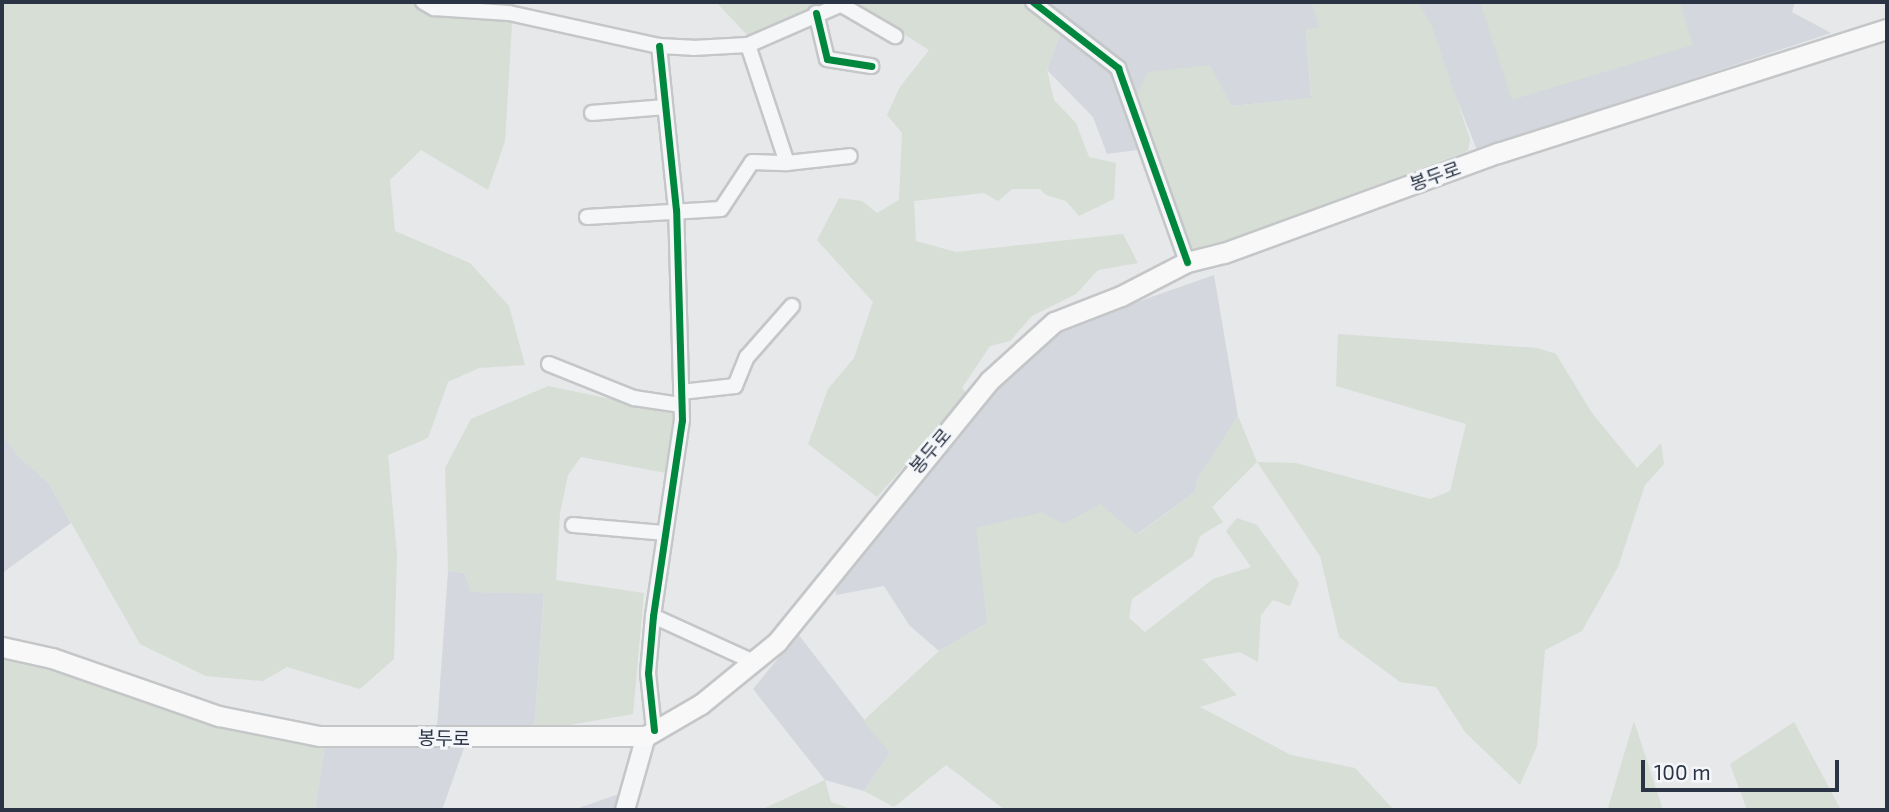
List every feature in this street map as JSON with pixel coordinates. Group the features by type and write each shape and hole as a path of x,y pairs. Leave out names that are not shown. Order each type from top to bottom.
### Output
{"main road":[{"name":"봉두로","path":"2,648 52,658 219,716 319,736 650,733 701,704 777,642 914,469 998,373 1054,322 1121,296 1187,262 1224,253 1498,153 1887,29"}],"street":[{"path":"423,2 434,8 509,13 659,46 748,45 843,3 895,36"},
{"path":"1033,2 1118,68 1187,262"},
{"path":"816,13 827,59 872,66"},
{"path":"748,45 788,163"},
{"path":"625,810 650,733 648,673 653,616 681,398 676,210 659,46"},
{"path":"592,113 665,107"},
{"path":"587,217 721,208 752,162 788,163 850,156"},
{"path":"549,364 634,398 681,398 735,386 747,357 792,306"},
{"path":"573,525 665,534"},
{"path":"653,616 754,662"}],"shaded area":[{"path":"2,2 498,2 513,7 505,141 488,190 421,150 390,180 395,231 470,263 509,306 525,365 479,368 448,382 428,438 388,455 397,555 394,659 360,689 287,667 263,681 206,676 140,644 48,482 19,457 2,434"},
{"path":"716,2 1043,2 1064,23 1047,70 1054,100 1076,123 1089,157 1116,163 1114,199 1079,216 1066,201 1046,195 1040,189 1012,189 998,201 984,193 914,201 916,241 956,252 1123,234 1138,263 1098,270 1076,294 1032,316 1010,341 990,346 962,388 968,394 877,497 808,444 828,389 854,358 873,302 817,240 839,198 862,201 877,213 899,200 902,133 887,115 900,87 929,50 856,4 824,4 750,38"},
{"path":"1042,2 1312,2 1320,27 1306,30 1311,98 1232,106 1136,96 1152,148 1107,154 1093,117 1047,70 1064,23"},
{"path":"1312,2 1418,2 1432,26 1470,139 1468,151 1192,253 1136,96 1148,72 1210,65 1232,106 1311,98 1306,29 1320,27"},
{"path":"1418,2 1795,2 1792,12 1831,33 1477,150"},
{"path":"1480,2 1680,2 1693,45 1512,100"},
{"path":"1214,275 1238,416 1197,480 1195,492 1136,535 1130,529 986,592 987,623 939,651 909,625 884,586 836,595 835,583 993,387 1063,328"},
{"path":"1338,334 1537,348 1556,354 1592,413 1637,468 1661,443 1664,464 1645,485 1618,567 1582,631 1545,650 1537,746 1520,785 1465,732 1436,687 1400,682 1339,637 1320,556 1257,462 1296,463 1430,499 1450,491 1466,424 1336,386"},
{"path":"548,386 674,412 666,473 581,457 568,475 560,513 556,580 644,593 633,714 534,731 544,594 471,592 465,573 448,571 445,468 471,419"},
{"path":"1238,416 1257,462 1212,507 1223,522 1200,536 1193,556 1132,599 1129,618 1145,632 1213,579 1251,567 1226,531 1237,518 1257,525 1299,583 1290,606 1273,600 1261,615 1258,662 1240,652 1202,659 1237,695 1200,707 1291,755 1355,768 1394,810 1005,810 946,765 894,807 864,791 890,753 863,721 939,651 987,623 976,528 1042,512 1063,524 1100,504 1137,535 1195,492 1197,480"},
{"path":"2,434 19,457 48,482 71,523 5,571 2,579"},
{"path":"448,571 465,573 471,592 544,593 534,731 437,727"},
{"path":"798,634 890,753 864,791 825,780 753,689"},
{"path":"2,659 39,666 168,710 325,744 315,810 2,810"},
{"path":"1634,721 1663,810 1608,808"},
{"path":"1794,722 1841,810 1747,810 1730,764"},
{"path":"325,744 464,748 442,810 315,810"},
{"path":"825,780 831,802 854,810 761,810"},
{"path":"619,794 615,810 573,810"}],"cycle path":[{"path":"1033,2 1118,68 1187,262"},
{"path":"816,13 827,59 871,66"},
{"path":"654,730 648,673 653,616 682,420 676,210 659,46"}]}
